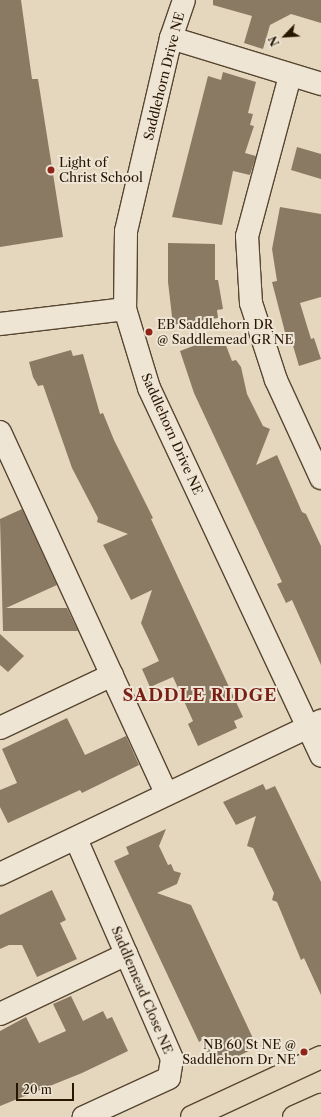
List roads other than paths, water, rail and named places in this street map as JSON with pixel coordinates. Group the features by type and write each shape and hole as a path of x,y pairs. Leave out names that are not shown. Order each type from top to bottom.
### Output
{"main road":[{"path":"192,1117 321,1057"},
{"path":"294,1117 321,1104"}],"street":[{"name":"Saddlehorn Drive NE","path":"184,0 171,38 126,231 125,309 149,388 315,724 321,756"},
{"path":"171,38 290,76 321,84"},
{"path":"290,76 247,236 251,303 276,380 321,478"},
{"path":"0,324 125,309"},
{"path":"0,432 166,793"},
{"path":"0,728 112,675"},
{"path":"0,874 76,839 166,793 315,724"},
{"name":"Saddlemead Close NE","path":"76,839 172,1059 169,1078 84,1117"},
{"path":"0,1014 127,954"}],"place":[{"name":"Light of Christ School","path":"51,170"},
{"name":"EB Saddlehorn DR @ Saddlemead GR NE","path":"149,332"},
{"name":"NB 60 St NE @ Saddlehorn Dr NE","path":"304,1052"}],"district":[{"name":"SADDLE RIDGE","path":"200,696"}]}
